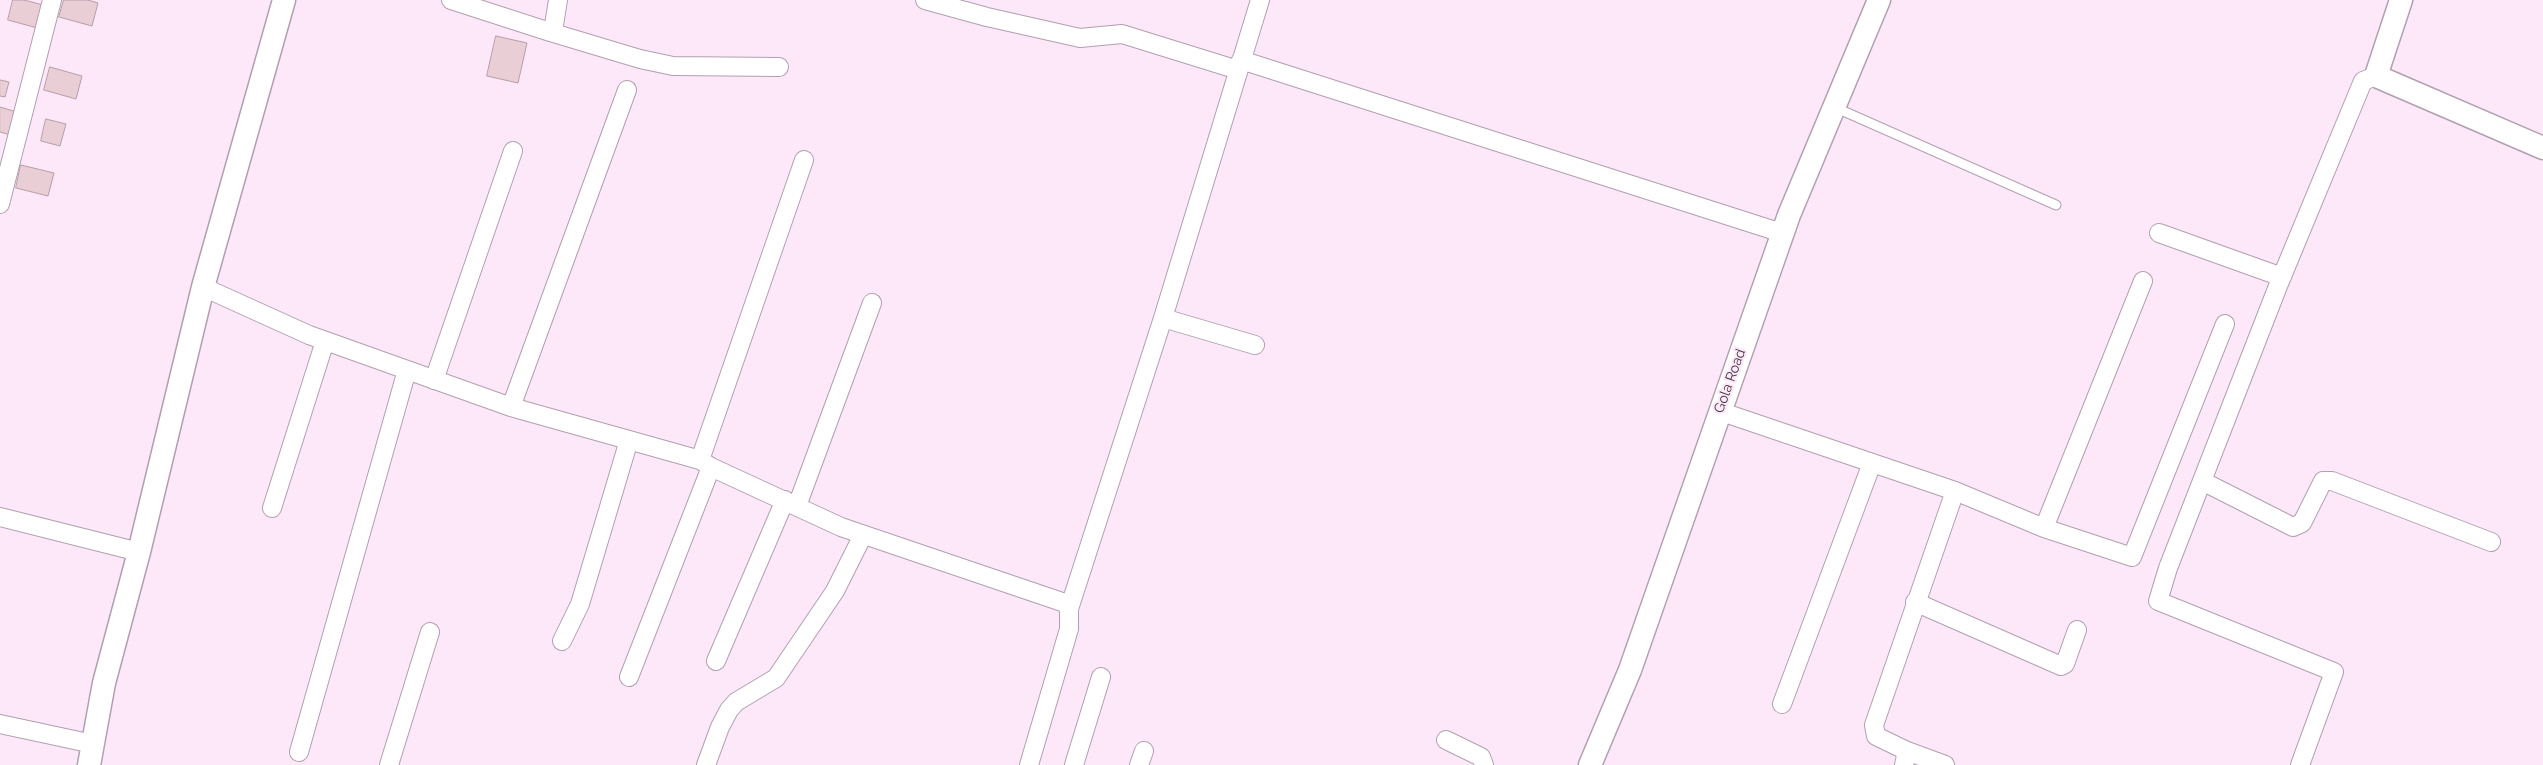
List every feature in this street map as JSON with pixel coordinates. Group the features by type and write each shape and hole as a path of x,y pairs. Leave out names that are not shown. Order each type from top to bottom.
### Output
{"street":[{"path":"0,204 52,0"},
{"path":"0,724 93,759 104,683 139,552 203,288 284,0"},
{"path":"451,0 640,59 673,66 779,67"},
{"path":"550,32 554,25 558,0"},
{"path":"925,0 987,17 1080,38 1122,34 1239,65 1782,233"},
{"path":"1030,765 1069,629 1069,609 1164,318 1260,0"},
{"name":"Gola Road","path":"1590,765 1630,670 1782,233 1879,0"},
{"path":"2376,76 2401,0"},
{"path":"2300,765 2334,672 2158,601 2168,568 2282,277 2363,81 2376,76 2543,148"},
{"path":"512,407 627,90"},
{"path":"434,380 513,151"},
{"path":"629,677 705,463 804,160"},
{"path":"2159,233 2282,277"},
{"path":"2044,528 2143,281"},
{"path":"203,288 325,341 434,380 512,407 705,463 841,527 1054,598 1065,603 1069,609"},
{"path":"716,661 791,503 872,303"},
{"path":"1164,318 1255,345"},
{"path":"1719,411 1955,491 2044,528 2132,557 2225,324"},
{"path":"272,508 325,341"},
{"path":"299,752 407,370"},
{"path":"562,641 580,604 629,440"},
{"path":"1782,704 1872,463"},
{"path":"2202,481 2292,527 2298,526 2306,517 2323,481 2332,481 2491,542"},
{"path":"1945,765 1906,758 1876,736 1873,729 1915,602 1955,491"},
{"path":"0,517 139,552"},
{"path":"706,765 720,727 729,710 736,702 776,678 835,591 863,535"},
{"path":"1915,602 2061,666 2065,664 2077,630"},
{"path":"389,765 430,632"},
{"path":"1074,765 1101,677"},
{"path":"1446,740 1481,757 1484,765"}],"lane":[{"path":"1834,107 2056,205"}],"building":[{"path":"13,0 24,0 47,6 41,29 8,20"},
{"path":"64,0 88,0 98,3 92,26 59,17"},
{"path":"496,36 527,43 518,83 487,76"},
{"path":"50,67 82,76 76,99 44,90"},
{"path":"0,80 9,82 5,97 0,96"},
{"path":"0,107 20,113 14,136 0,132"},
{"path":"46,119 66,124 60,146 41,141"},
{"path":"21,165 54,173 48,196 16,188"}]}
